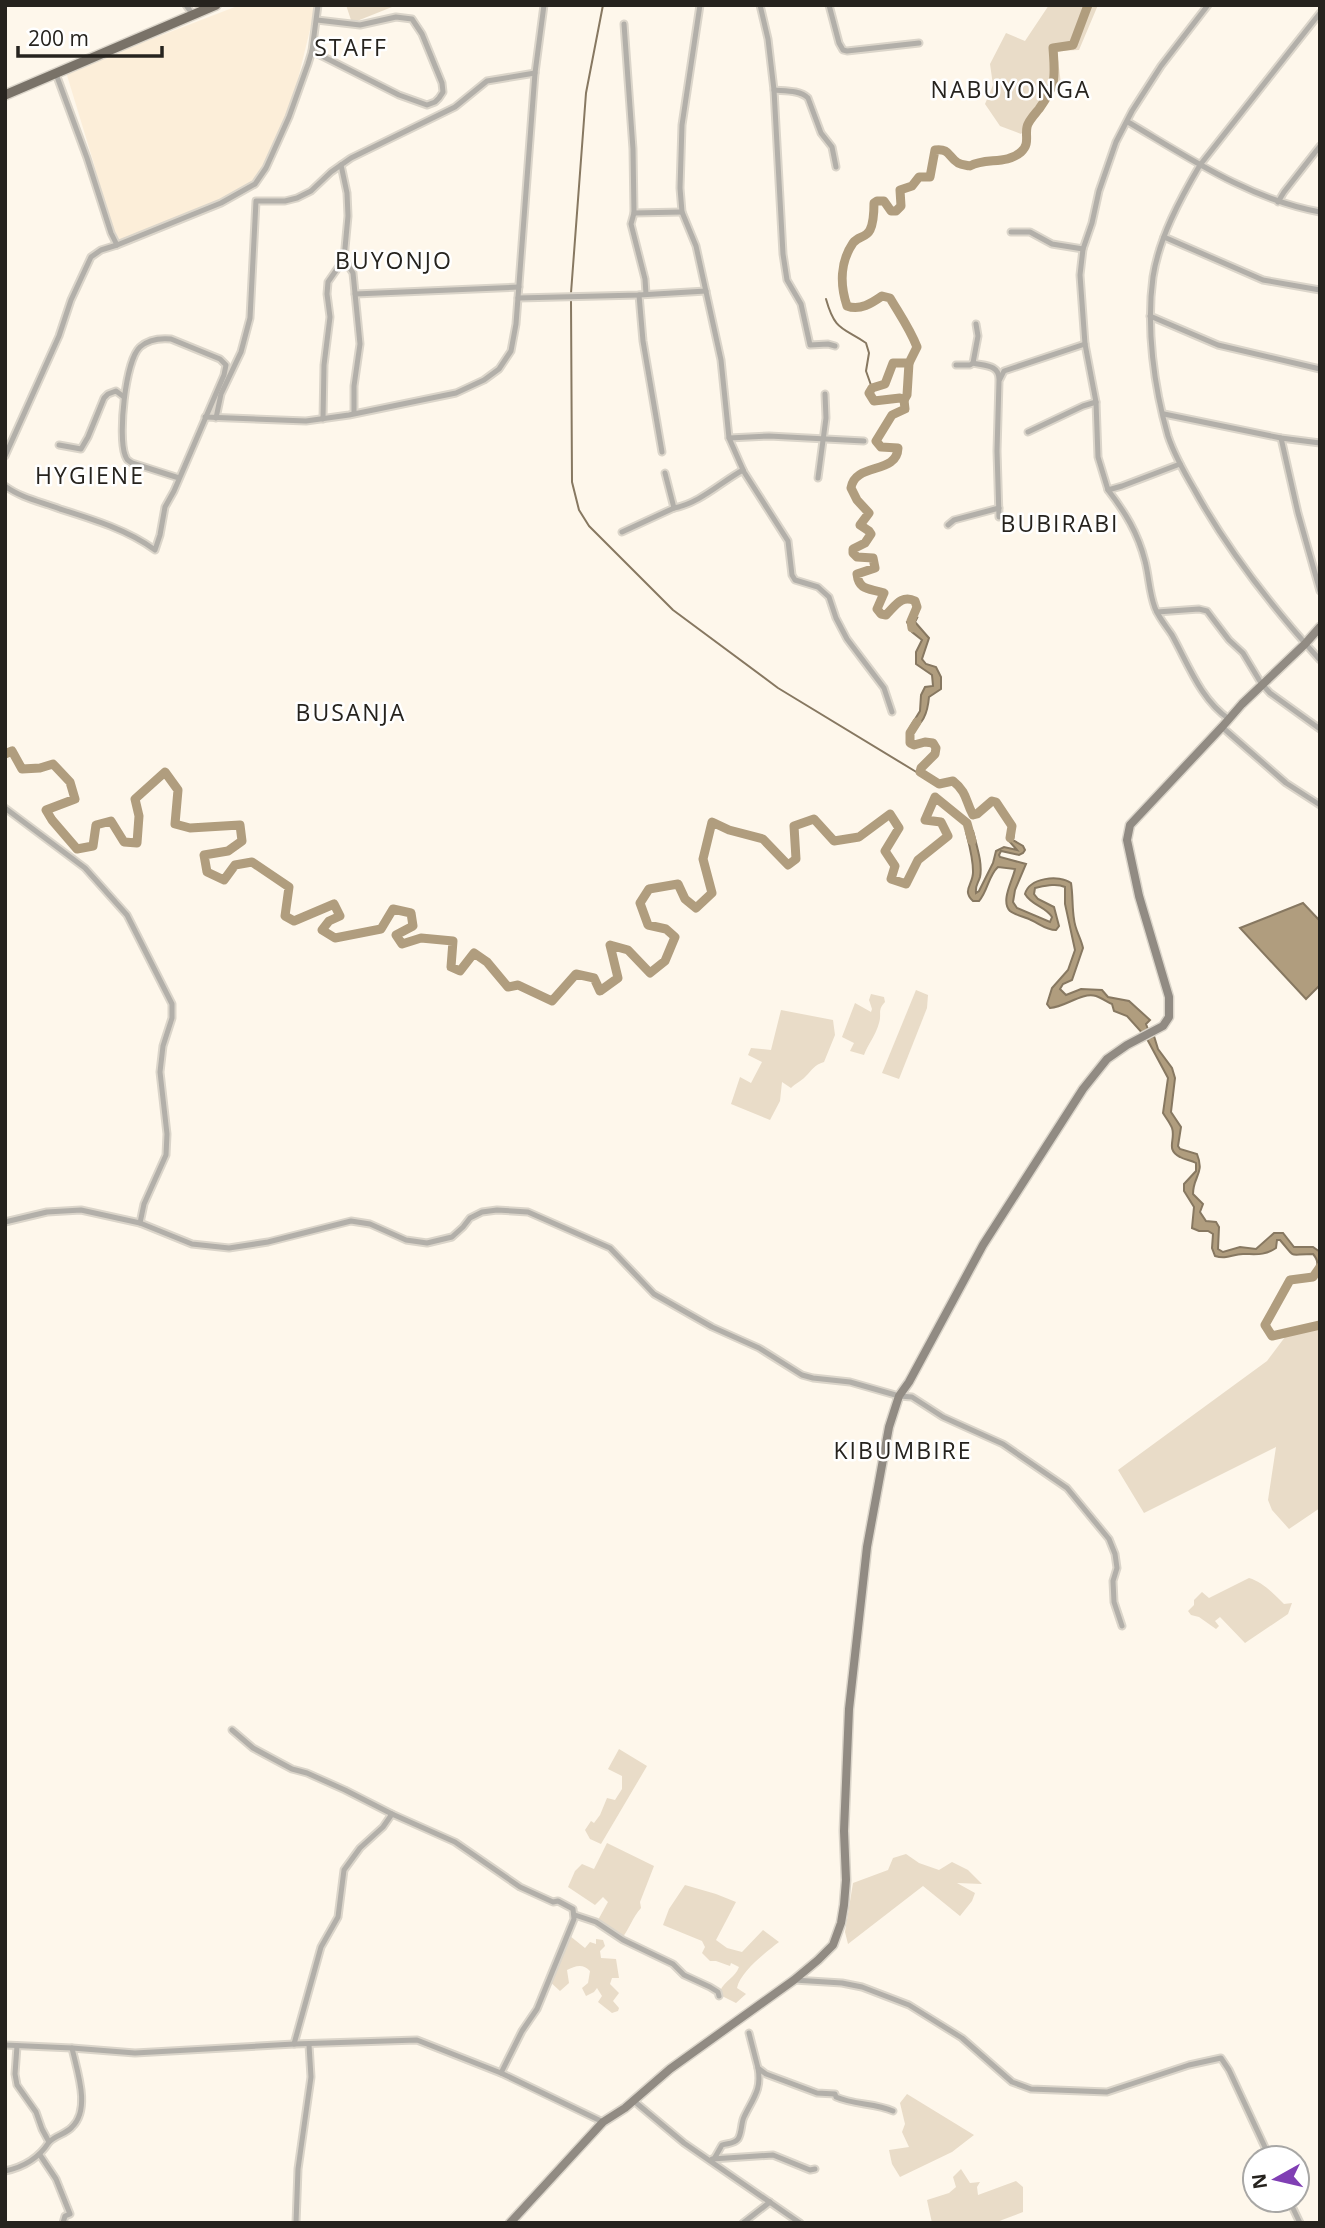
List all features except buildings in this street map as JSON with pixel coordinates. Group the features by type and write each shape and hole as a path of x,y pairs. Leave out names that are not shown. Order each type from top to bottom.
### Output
{"main road":[{"path":"5,95 216,5"}],"street":[{"path":"186,5 193,15"},
{"path":"5,456 59,337 71,300 91,257 110,246 221,203 255,184 266,168 289,117 312,51 318,5"},
{"path":"205,417 293,422 354,414 456,393 490,377 502,366 511,351 516,324 535,73 544,5"},
{"path":"700,5 682,125 680,188 682,212 696,246 721,360 729,438 743,470 788,541 792,575 795,580 817,587 829,597 847,639 884,688 892,712"},
{"path":"760,5 768,39 774,90 781,204 780,233 787,280 801,304 810,345 835,346"},
{"path":"829,5 843,50 919,43"},
{"path":"1209,5 1142,93 1116,142 1083,249 1080,275 1085,344 1096,402 1098,457 1108,489 1130,520 1146,563 1157,612 1198,683 1229,719"},
{"path":"1320,13 1200,165 1185,190 1164,237 1154,275 1150,316 1151,339 1168,436 1180,464 1218,533 1320,660"},
{"path":"312,51 399,95 427,105 435,102 443,92 442,83 422,34 412,19 396,17 360,25 317,20"},
{"path":"625,24 633,149 634,213 631,224 645,279 642,294 643,341 662,452"},
{"path":"216,418 221,394 244,344 250,318 255,203 258,200 297,198 311,191 341,165 455,107 487,82 535,73"},
{"path":"55,74 117,245"},
{"path":"774,90 795,92 808,99 821,133 832,148 836,167"},
{"path":"1128,122 1227,180 1278,202 1320,212"},
{"path":"1278,202 1320,146"},
{"path":"323,419 324,365 330,317 328,282 344,258 348,216 347,193 341,165"},
{"path":"634,213 682,212"},
{"path":"1011,232 1030,232 1052,244 1083,249"},
{"path":"1164,237 1263,281 1320,289"},
{"path":"344,258 353,273 360,344 354,386 354,414"},
{"path":"355,293 519,287"},
{"path":"518,298 706,290"},
{"path":"1150,316 1218,345 1320,369"},
{"path":"973,363 978,336 976,324"},
{"path":"5,486 20,495 113,528 155,550 165,508 179,478 223,375 225,362 171,338 149,341 136,352 126,377 123,448 127,460 132,463 179,478"},
{"path":"999,381 1004,371 1085,344"},
{"path":"956,365 986,364 999,374 999,517"},
{"path":"59,445 81,449 103,398 116,391 124,397"},
{"path":"818,478 825,394"},
{"path":"1028,432 1096,402"},
{"path":"1164,414 1281,438 1320,443"},
{"path":"729,438 769,436 863,441"},
{"path":"1281,438 1320,591"},
{"path":"1108,489 1180,464"},
{"path":"622,532 701,497 743,470"},
{"path":"665,473 674,508"},
{"path":"948,525 954,520 999,508"},
{"path":"1157,612 1199,609 1207,611 1229,640 1243,653 1270,693 1320,729"},
{"path":"510,2223 603,2122 793,1980 825,1955 833,1945 843,1915 846,1880 844,1831 849,1709 857,1625 883,1455 899,1396 982,1245 1083,1089 1107,1059 1127,1045 1152,1034 1163,1026 1168,1017 1169,997 1139,896 1127,841 1129,825 1261,683 1320,627"},
{"path":"1222,727 1257,760 1320,805"},
{"path":"5,808 86,868 127,915 172,1004 172,1018 163,1046 160,1072 167,1134 166,1155 144,1204 140,1223"},
{"path":"5,1222 47,1212 81,1210 140,1223 192,1244 215,1248 243,1247 351,1221 370,1224 406,1240 427,1243 452,1237 470,1218 482,1212 528,1212 610,1248 654,1294 712,1327 759,1348 802,1375 850,1382 912,1397 943,1417 1003,1444 1071,1492 1109,1539 1115,1554 1116,1568 1112,1591 1122,1626"},
{"path":"232,1730 253,1748 292,1769 345,1790 455,1842 520,1887 573,1909 575,1915 537,2009 522,2031 501,2073"},
{"path":"294,2044 321,1947 338,1917 344,1870 360,1848 383,1827 392,1814"},
{"path":"575,1915 596,1922 623,1940 673,1965 684,1975 718,1992 719,1996"},
{"path":"793,1980 862,1987 909,2005 962,2038 1012,2082 1031,2089 1107,2092 1189,2065 1221,2058 1263,2144"},
{"path":"711,2159 722,2145 734,2142 739,2137 745,2115 756,2097 758,2068 749,2033"},
{"path":"5,2045 135,2053 417,2040 501,2073 603,2122"},
{"path":"296,2223 298,2169 311,2077 309,2045"},
{"path":"17,2046 17,2085 36,2112 49,2142"},
{"path":"5,2171 16,2169 40,2154 49,2142 72,2128 79,2119 83,2099 72,2048"},
{"path":"758,2068 766,2074 806,2090 835,2094 845,2101 879,2105 893,2111"},
{"path":"634,2101 684,2143 711,2159 800,2223"},
{"path":"40,2154 56,2179 70,2214 65,2216 63,2223"},
{"path":"711,2159 773,2155 810,2170 815,2169"},
{"path":"743,2223 770,2202"}],"shaded area":[{"path":"240,5 316,5 289,116 266,167 254,181 222,200 118,243 109,225 66,72"},
{"path":"346,5 397,5 352,23"},
{"path":"1049,5 1098,5 1079,50 1057,51 1061,84 1021,134 1000,126 985,104 993,85 990,64 1006,33 1025,41"},
{"path":"917,618 915,622 929,638 922,659 926,664 936,667 941,677 941,689 929,697 923,720 912,729 910,727 920,711 921,695 925,687 933,686 932,675 916,664 916,652 922,640 912,632 907,622"},
{"path":"1012,826 1013,840 1025,850 1019,855 1001,851 999,855 1026,864 1015,890 1013,902 1017,908 1050,922 1052,917 1049,913 1025,894 1032,884 1045,879 1066,880 1071,883 1075,923 1083,948 1072,980 1063,984 1060,989 1066,995 1081,989 1102,990 1108,997 1129,1001 1150,1020 1146,1024 1149,1032 1144,1035 1127,1016 1114,1011 1112,1004 1096,996 1085,996 1050,1008 1047,1004 1052,988 1068,970 1075,950 1065,904 1065,887 1054,885 1035,888 1034,894 1038,899 1054,907 1059,926 1056,930 1015,914 1007,907 1007,896 1015,869 998,867 979,901 973,901 968,894 973,866 966,832 973,831 980,860 981,872 976,893 993,863 996,851 1004,847 1017,850 1009,841"},
{"path":"1303,903 1320,921 1320,985 1306,999 1240,928"},
{"path":"916,990 928,995 927,1008 899,1079 882,1073"},
{"path":"871,994 884,997 885,1002 880,1010 878,1027 864,1055 850,1051 854,1043 842,1037 855,1003 871,1012"},
{"path":"781,1010 833,1020 835,1035 824,1062 791,1088 782,1082 780,1101 770,1120 731,1104 740,1077 751,1083 762,1062 748,1055 751,1048 771,1050"},
{"path":"1154,1036 1158,1049 1172,1068 1175,1078 1171,1112 1181,1127 1178,1146 1197,1154 1200,1166 1193,1194 1203,1204 1200,1212 1206,1221 1216,1222 1219,1227 1218,1249 1223,1252 1240,1247 1256,1249 1274,1233 1283,1233 1294,1247 1313,1247 1320,1252 1320,1270 1316,1275 1314,1273 1317,1261 1313,1254 1293,1254 1280,1240 1277,1240 1276,1248 1272,1251 1219,1257 1215,1256 1212,1248 1213,1234 1192,1228 1194,1207 1184,1191 1184,1184 1196,1171 1196,1163 1173,1151 1172,1128 1163,1113 1168,1078 1147,1039"},
{"path":"1320,1329 1320,1508 1289,1529 1272,1510 1268,1500 1276,1447 1144,1513 1118,1470 1267,1361 1288,1333"},
{"path":"1249,1578 1264,1585 1284,1604 1292,1603 1288,1614 1245,1643 1220,1617 1215,1621 1219,1626 1216,1629 1188,1611 1202,1592 1209,1598"},
{"path":"619,1749 647,1766 601,1844 590,1839 585,1830 591,1821 594,1823 600,1815 607,1798 615,1800 622,1789 622,1776 608,1769"},
{"path":"607,1843 654,1866 640,1902 641,1908 622,1938 598,1920 608,1902 603,1897 595,1905 568,1887 575,1871 582,1864 594,1869"},
{"path":"906,1854 919,1863 939,1870 952,1862 968,1870 982,1884 957,1883 975,1893 960,1916 923,1886 848,1944 845,1932 853,1883 888,1870 893,1858"},
{"path":"685,1885 736,1902 716,1940 727,1948 742,1952 763,1930 779,1942 743,1975 737,1988 746,1994 736,2003 722,1996 720,1991 739,1967 731,1963 730,1966 710,1961 702,1953 705,1947 702,1941 663,1925 669,1909"},
{"path":"570,1936 585,1948 590,1942 596,1944 596,1939 603,1940 605,1946 600,1951 601,1958 616,1959 619,1978 612,1978 610,1984 619,1993 613,2001 619,2008 618,2011 612,2013 598,2002 602,1996 597,1988 586,1996 582,1988 588,1983 590,1971 585,1967 576,1966 567,1970 569,1983 560,1991 548,1980 564,1943"},
{"path":"907,2094 974,2135 952,2152 900,2177 892,2164 889,2150 909,2147 902,2132 905,2124 900,2103"},
{"path":"961,2169 970,2183 980,2182 977,2187 978,2195 1016,2181 1023,2187 1023,2212 994,2223 932,2223 927,2200 949,2193 956,2187 953,2177"}],"waterway":[{"path":"571,293 586,93 603,5"},
{"path":"912,628 911,621 917,607 915,601 902,600 886,615 881,614 877,609 884,593 863,587 858,580 857,574 875,568 873,558 857,557 853,553 853,549 865,543 871,534 860,525 869,513 857,500 851,488 860,475 884,466 896,456 898,448 881,447 876,441 892,415 905,409 904,400 900,398 874,401 869,393 872,388 885,384 893,363 909,363 917,347 890,298 882,296 861,307 847,306 842,282 846,258 853,243 870,230 874,203 884,201 891,211 896,211 901,206 900,190 912,186 919,177 930,177 935,150 944,150 958,163 970,166 1009,158 1024,149 1029,122 1052,86 1053,48 1073,45 1088,5"},
{"path":"826,299 836,323 866,343 869,353 866,371 872,388"},
{"path":"571,301 572,482 579,510 589,526 673,610 778,688 920,772"},
{"path":"904,400 907,395 909,363"},
{"path":"917,722 910,733 910,743 933,743 936,748 935,754 920,772 939,784 953,781 958,785 973,815 992,801 996,802 1012,826 1010,838"},
{"path":"5,754 12,751 22,769 53,764 70,782 75,799 46,810 77,849 93,846 96,825 111,821 124,842 137,843 139,816 135,799 165,772 178,790 175,824 190,828 240,825 242,841 228,851 204,855 207,872 224,880 235,865 252,862 289,887 285,916 294,921 334,904 340,916 329,921 322,930 335,938 381,929 393,909 411,913 413,926 396,935 402,944 421,938 453,941 451,967 460,971 474,953 487,962 508,987 518,985 552,1001 576,974 594,978 600,991 618,978 610,945 628,950 650,973 665,961 675,937 666,929 648,925 640,903 649,889 678,884 685,899 696,908 712,893 703,859 712,822 729,830 763,839 788,865 796,859 794,826 814,819 834,841 859,837 890,814 899,828 885,851 895,866 891,879 906,884 918,860 948,836 941,822 925,820 935,797 967,823 972,841"},
{"path":"1320,1267 1313,1277 1290,1280 1265,1325 1272,1336 1320,1325"}],"district":[{"name":"STAFF","path":"351,48"},
{"name":"NABUYONGA","path":"1011,90"},
{"name":"BUYONJO","path":"394,261"},
{"name":"HYGIENE","path":"90,476"},
{"name":"BUBIRABI","path":"1060,524"},
{"name":"BUSANJA","path":"351,713"},
{"name":"KIBUMBIRE","path":"903,1451"}]}
